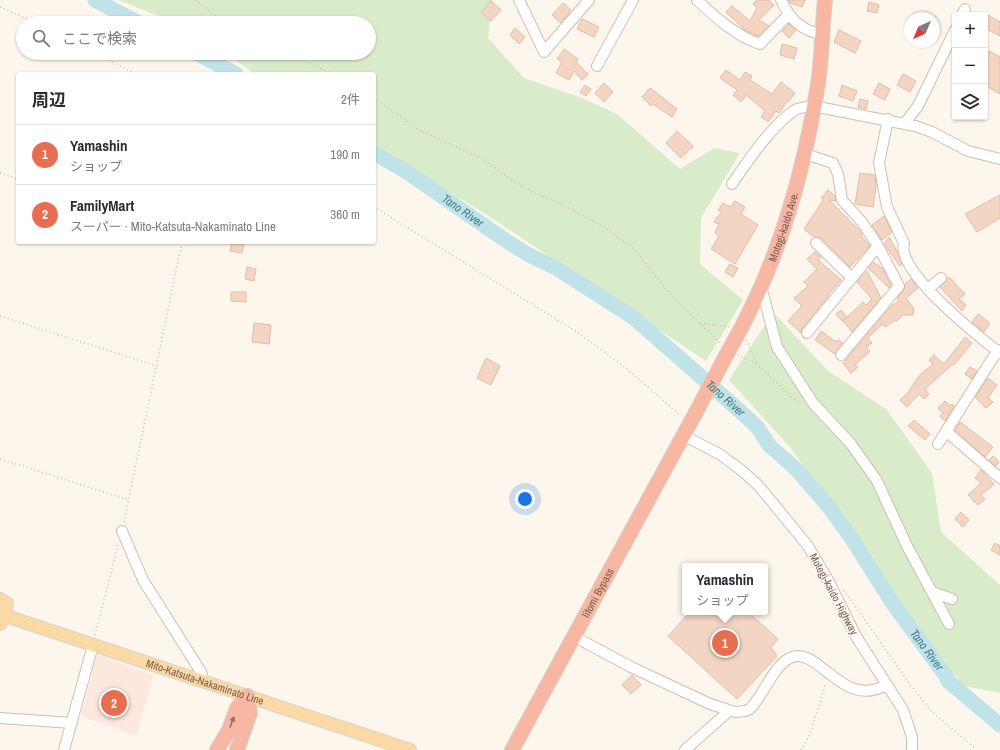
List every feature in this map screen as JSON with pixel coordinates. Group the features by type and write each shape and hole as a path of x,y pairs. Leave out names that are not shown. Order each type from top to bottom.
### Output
{"highway":[{"name":"Motegi-kaido Ave.","path":"689,424 729,350 761,286 777,250 792,207 805,154 818,84 824,0"},
{"name":"Iitomi Bypass","path":"512,750 575,637 689,424"},
{"path":"217,750 229,730 237,708 247,696"},
{"path":"237,750 250,713 247,696"}],"main road":[{"path":"0,599 7,604 2,618"},
{"name":"Mito-Katsuta-Nakaminato Line","path":"2,618 93,645 410,750"}],"street":[{"path":"519,0 544,52 589,0"},
{"path":"597,66 633,0"},
{"path":"697,0 711,13 746,40 760,44 789,14"},
{"path":"781,0 793,20 807,30 822,34"},
{"path":"905,123 918,106 952,36"},
{"path":"732,184 758,148 785,119 796,110 813,106 905,123 932,132 968,151 1000,158"},
{"path":"888,119 879,163 887,207 904,244 902,250 906,261 928,289 961,323 999,352 938,444"},
{"path":"805,154 833,163 838,174 842,200 862,222 878,246 898,286 842,355"},
{"path":"816,243 852,278"},
{"path":"807,333 878,246"},
{"path":"928,289 941,278"},
{"path":"761,286 777,347 813,404 852,444 877,481 907,546 949,624"},
{"name":"Motegi-kaido Highway","path":"689,424 721,456 758,485 808,546 828,580 857,638 886,686 903,710 908,721 912,737 912,750"},
{"path":"947,432 1000,478"},
{"path":"122,531 143,580 201,672 204,682"},
{"path":"932,592 952,599"},
{"path":"575,637 638,670 729,711 746,711 751,708 781,664 788,658 795,657 808,659 849,688 860,691 876,691 886,686"},
{"path":"64,750 93,645"},
{"path":"684,750 729,711"},
{"path":"0,718 72,723"}],"path":[{"path":"196,0 216,16"},
{"path":"0,6 21,16"},
{"path":"109,60 132,72"},
{"path":"303,60 328,72"},
{"path":"376,99 419,130 481,158 524,188 561,204 604,227 634,249 671,296 729,350 757,364 795,400 806,404 813,404"},
{"path":"0,173 16,178"},
{"path":"376,208 577,332 626,368 689,424"},
{"path":"93,645 129,500 182,244"},
{"path":"0,316 157,366"},
{"path":"700,323 729,326 731,328"},
{"path":"744,339 757,364"},
{"path":"0,459 129,500"},
{"path":"843,589 909,683 932,712 974,747"},
{"path":"801,750 810,734 817,709 831,675"}],"shaded area":[{"path":"97,655 154,675 136,736 81,716"}],"green space":[{"path":"118,0 493,0 488,38 524,78 582,98 617,114 680,169 714,148 740,153 701,218 700,264 743,300 706,361 484,213 376,148 376,72 252,72 235,60 376,60 376,16 159,16"},
{"path":"773,312 828,371 886,409 932,473 941,532 1000,585 1000,693 963,686 900,603 790,447 729,380"}],"building":[{"path":"758,0 769,0 774,5 759,20 769,26 758,36 745,30 726,12 732,6 750,21 757,8 753,4"},
{"path":"788,0 805,0 802,7 790,3"},
{"path":"491,1 501,10 491,21 481,12"},
{"path":"869,2 879,5 877,13 867,11"},
{"path":"563,3 571,10 561,23 552,15"},
{"path":"988,15 1000,22 1000,36 988,30"},
{"path":"582,19 599,27 594,37 577,29"},
{"path":"789,24 796,30 789,38 782,31"},
{"path":"515,28 525,37 519,44 510,35"},
{"path":"839,30 861,41 855,53 834,42"},
{"path":"782,44 797,48 794,59 780,55"},
{"path":"564,49 578,59 576,62 588,74 582,80 574,71 569,80 556,73 562,62 557,59"},
{"path":"989,51 1000,57 1000,94 988,87"},
{"path":"726,70 740,80 745,72 752,76 750,80 772,94 781,82 795,93 779,113 776,111 768,122 761,117 765,111 746,95 741,102 733,95 737,90 720,78"},
{"path":"903,74 916,81 910,92 897,85"},
{"path":"604,83 613,92 604,102 595,93"},
{"path":"879,83 890,89 885,100 873,94"},
{"path":"585,85 591,89 586,96 580,92"},
{"path":"842,85 857,91 853,101 839,96"},
{"path":"650,88 677,109 672,117 653,104 651,106 642,97"},
{"path":"860,99 868,101 866,109 858,107"},
{"path":"677,131 693,146 681,158 666,143"},
{"path":"860,173 875,175 876,185 873,207 855,204"},
{"path":"828,190 835,196 836,201 829,200 859,230 862,234 861,236 870,246 850,267 821,238 814,237 804,229 824,199 821,198"},
{"path":"1000,195 1000,218 977,232 965,214"},
{"path":"735,201 745,207 741,214 758,225 735,264 711,249 719,236 715,233 719,224 714,222 721,212 718,210 723,203 730,207"},
{"path":"884,216 892,232 882,240 872,225"},
{"path":"889,237 898,253 902,264 900,266 884,244"},
{"path":"232,244 244,244 242,253 230,251"},
{"path":"815,252 821,257 818,260 841,280 828,294 829,295 802,329 801,333 788,321 802,306 794,298 808,286 804,282 817,269 807,259"},
{"path":"873,262 882,268 891,285 889,288 868,268"},
{"path":"730,264 738,268 733,277 725,272"},
{"path":"247,267 256,269 254,281 245,279"},
{"path":"867,271 881,298 852,332 843,321 863,302 866,305 872,299 857,282"},
{"path":"949,277 965,294 959,299 966,305 962,311 940,287"},
{"path":"911,279 918,288 906,298 914,309 913,315 903,315 897,321 895,320 885,327 882,324 868,338 872,343 866,347 870,351 855,365 858,367 851,373 843,363 891,306 899,301 897,298 904,290 905,284"},
{"path":"231,292 246,292 246,302 231,301"},
{"path":"841,310 847,317 842,321 836,314"},
{"path":"978,314 990,323 984,332 972,322"},
{"path":"254,323 271,325 269,344 252,342"},
{"path":"821,331 836,342 838,340 843,343 835,354 815,340"},
{"path":"965,337 972,343 954,365 953,364 925,389 929,394 924,399 919,394 907,407 900,400 906,395 919,376 933,364 929,360 934,355 944,364"},
{"path":"486,358 500,366 491,385 477,378"},
{"path":"970,367 977,371 972,379 965,374"},
{"path":"988,378 997,385 988,398 993,402 986,408 975,397"},
{"path":"945,401 950,406 952,404 954,406 945,421 940,416 943,413 938,408"},
{"path":"914,420 930,434 925,440 908,426"},
{"path":"960,422 993,447 985,457 955,430"},
{"path":"993,456 999,462 996,466 989,460"},
{"path":"981,470 994,484 981,495 985,499 978,505 968,495 981,483 975,478"},
{"path":"961,512 969,520 963,527 955,519"},
{"path":"995,543 1000,546 1000,555 991,550"},
{"path":"687,615 751,615 778,639 771,647 777,656 737,699 668,636"},
{"path":"632,675 641,685 631,694 622,685"},
{"path":"105,692 127,701 124,713 101,706"}],"waterway":[{"name":"Tano River","path":"95,0 126,16"},
{"name":"Tano River","path":"209,60 232,72"},
{"name":"Tano River","path":"376,154 407,172 505,240 529,255 556,268 634,318 740,411 758,428 770,446 797,470 829,507 852,539 893,604 946,676 948,681 1000,725"}],"place":[{"name":"Yamashin","path":"725,643"},
{"name":"FamilyMart","path":"114,703"}]}
